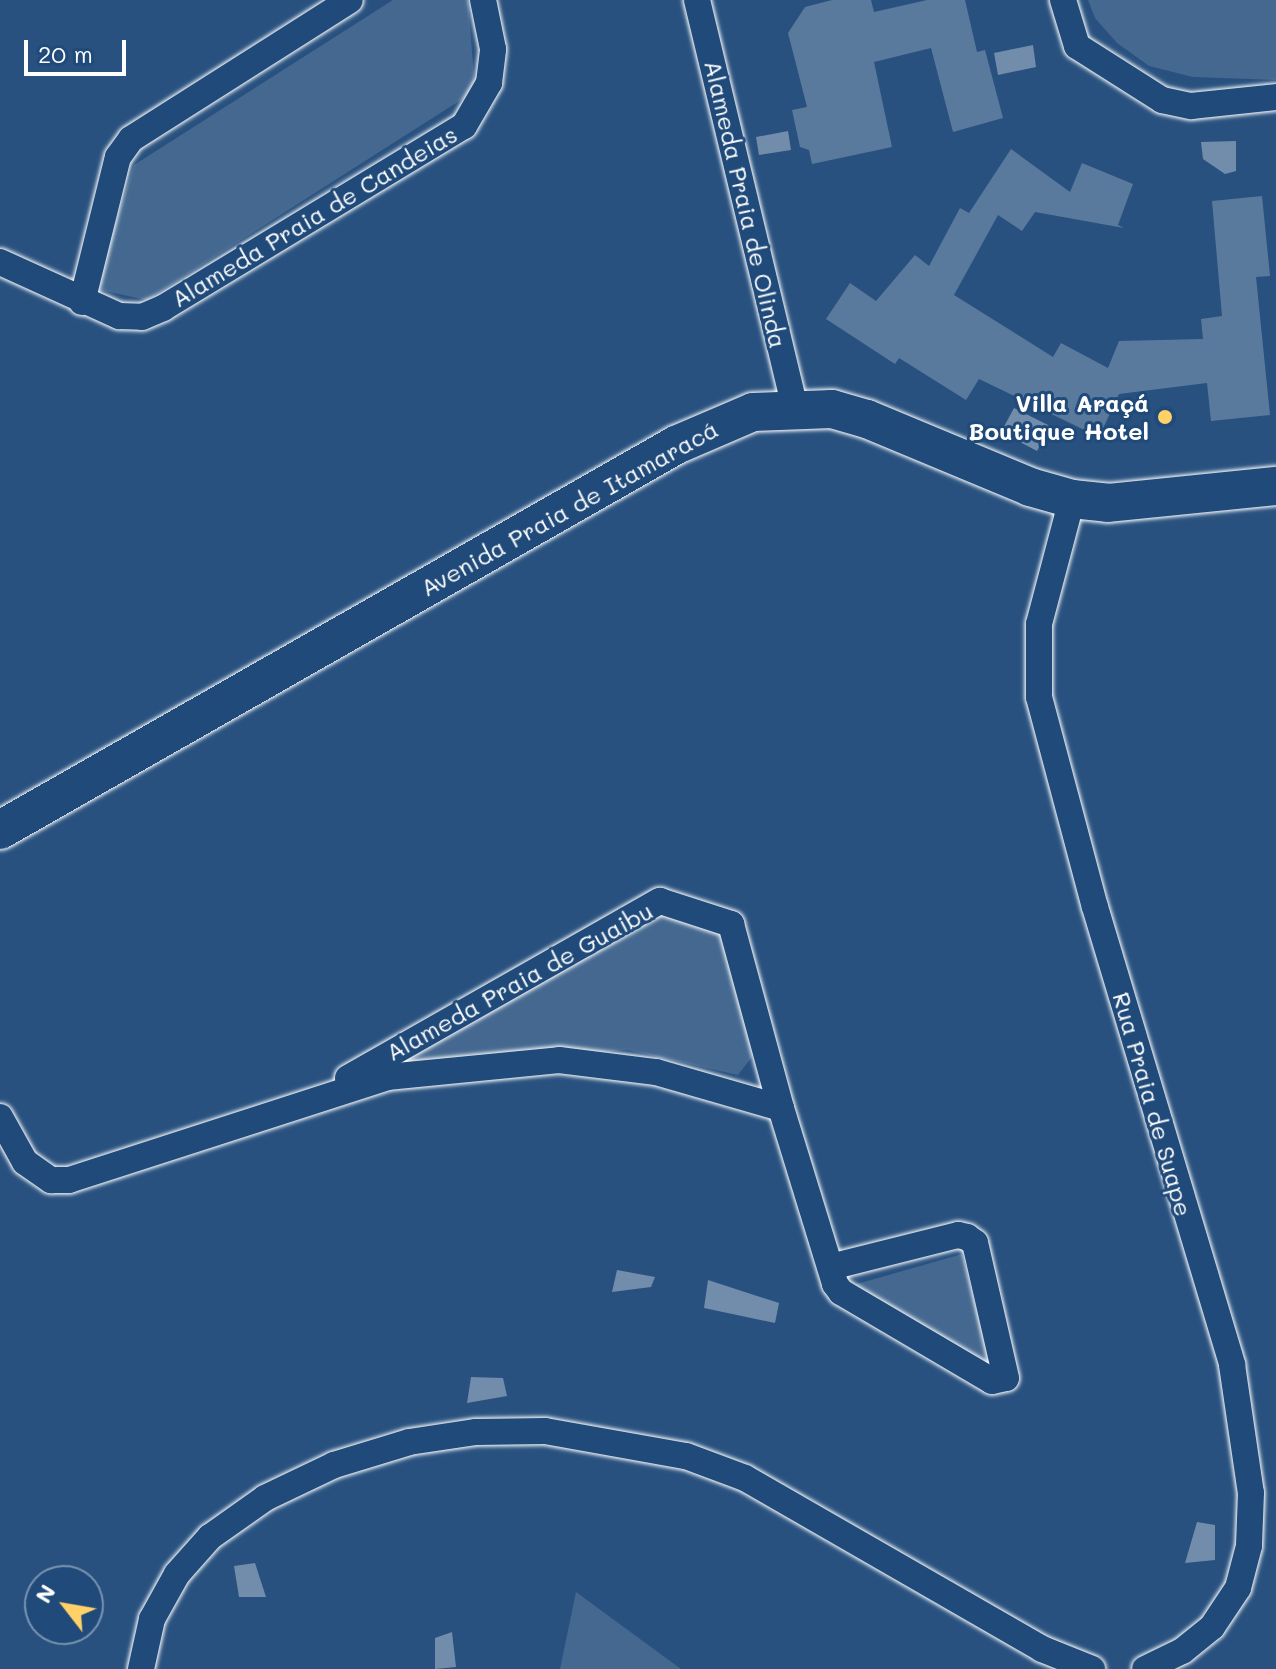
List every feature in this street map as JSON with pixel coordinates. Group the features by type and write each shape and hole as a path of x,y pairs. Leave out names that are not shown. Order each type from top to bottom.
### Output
{"street":[{"path":"82,302 118,157 131,139 350,0"},
{"name":"Alameda Praia de Candeias","path":"0,262 82,302 119,316 142,317 163,308 444,143 480,106 489,83 493,49 483,0"},
{"name":"Alameda Praia de Olinda","path":"697,0 795,408"},
{"path":"1063,0 1077,46 1162,100 1191,106 1276,97"},
{"name":"Avenida Praia de Itamaracá","path":"0,830 676,445 753,412 795,408 832,409 867,419 1030,487 1072,499 1108,503 1276,486"},
{"name":"Rua Praia de Suape","path":"1072,499 1039,624 1039,697 1117,983 1232,1365 1251,1493 1249,1546 1238,1588 1212,1627 1182,1651 1145,1669"},
{"name":"Alameda Praia de Guaibu","path":"313,1097 660,901 731,924 781,1108 835,1284 852,1299 992,1381 1006,1378 975,1243 967,1237 958,1235 831,1267"},
{"name":"Alameda Praia de Guaibu","path":"0,1117 25,1162 51,1180 69,1180 313,1097 387,1077 559,1060 656,1072 781,1108"},
{"path":"141,1669 152,1619 177,1574 210,1537 265,1498 334,1465 409,1442 476,1432 545,1431 686,1456 745,1478 1042,1649 1092,1669"}],"shaded area":[{"path":"393,0 468,0 475,91 147,300 95,289 134,165"},
{"path":"1088,0 1276,0 1276,80 1193,77 1149,66 1117,43 1095,18"},
{"path":"1033,45 1036,67 998,75 994,53"},
{"path":"788,131 791,150 759,155 756,137"},
{"path":"1236,141 1236,171 1225,174 1203,159 1201,142"},
{"path":"1014,408 1050,426 1037,451 1001,432"},
{"path":"654,912 723,929 758,1049 738,1075 627,1050 398,1067 453,1026"},
{"path":"962,1254 992,1370 850,1286"},
{"path":"617,1270 655,1277 651,1287 612,1292"},
{"path":"708,1280 779,1303 775,1323 704,1308"},
{"path":"471,1377 503,1378 507,1396 467,1403"},
{"path":"1197,1522 1215,1525 1215,1560 1185,1563"},
{"path":"255,1563 266,1597 239,1597 234,1566"},
{"path":"576,1592 681,1669 560,1669"},
{"path":"452,1632 456,1667 435,1669 435,1638"}],"building":[{"path":"832,0 871,0 874,12 927,0 965,0 977,52 985,50 1003,118 953,132 931,48 874,62 892,147 812,164 809,150 800,147 792,110 807,107 788,33 805,7"},
{"path":"1011,149 1070,192 1082,163 1133,184 1118,225 1124,228 1035,212 1022,231 998,215 954,295 1053,357 1061,343 1108,368 1119,341 1203,339 1201,319 1222,316 1212,201 1262,196 1270,276 1256,277 1270,415 1211,421 1207,383 1119,394 1099,437 979,379 966,400 899,358 895,364 826,319 850,283 876,301 915,255 929,266 960,208 969,213"}],"place":[{"name":"Villa Araçá Boutique Hotel","path":"1165,417"}]}
